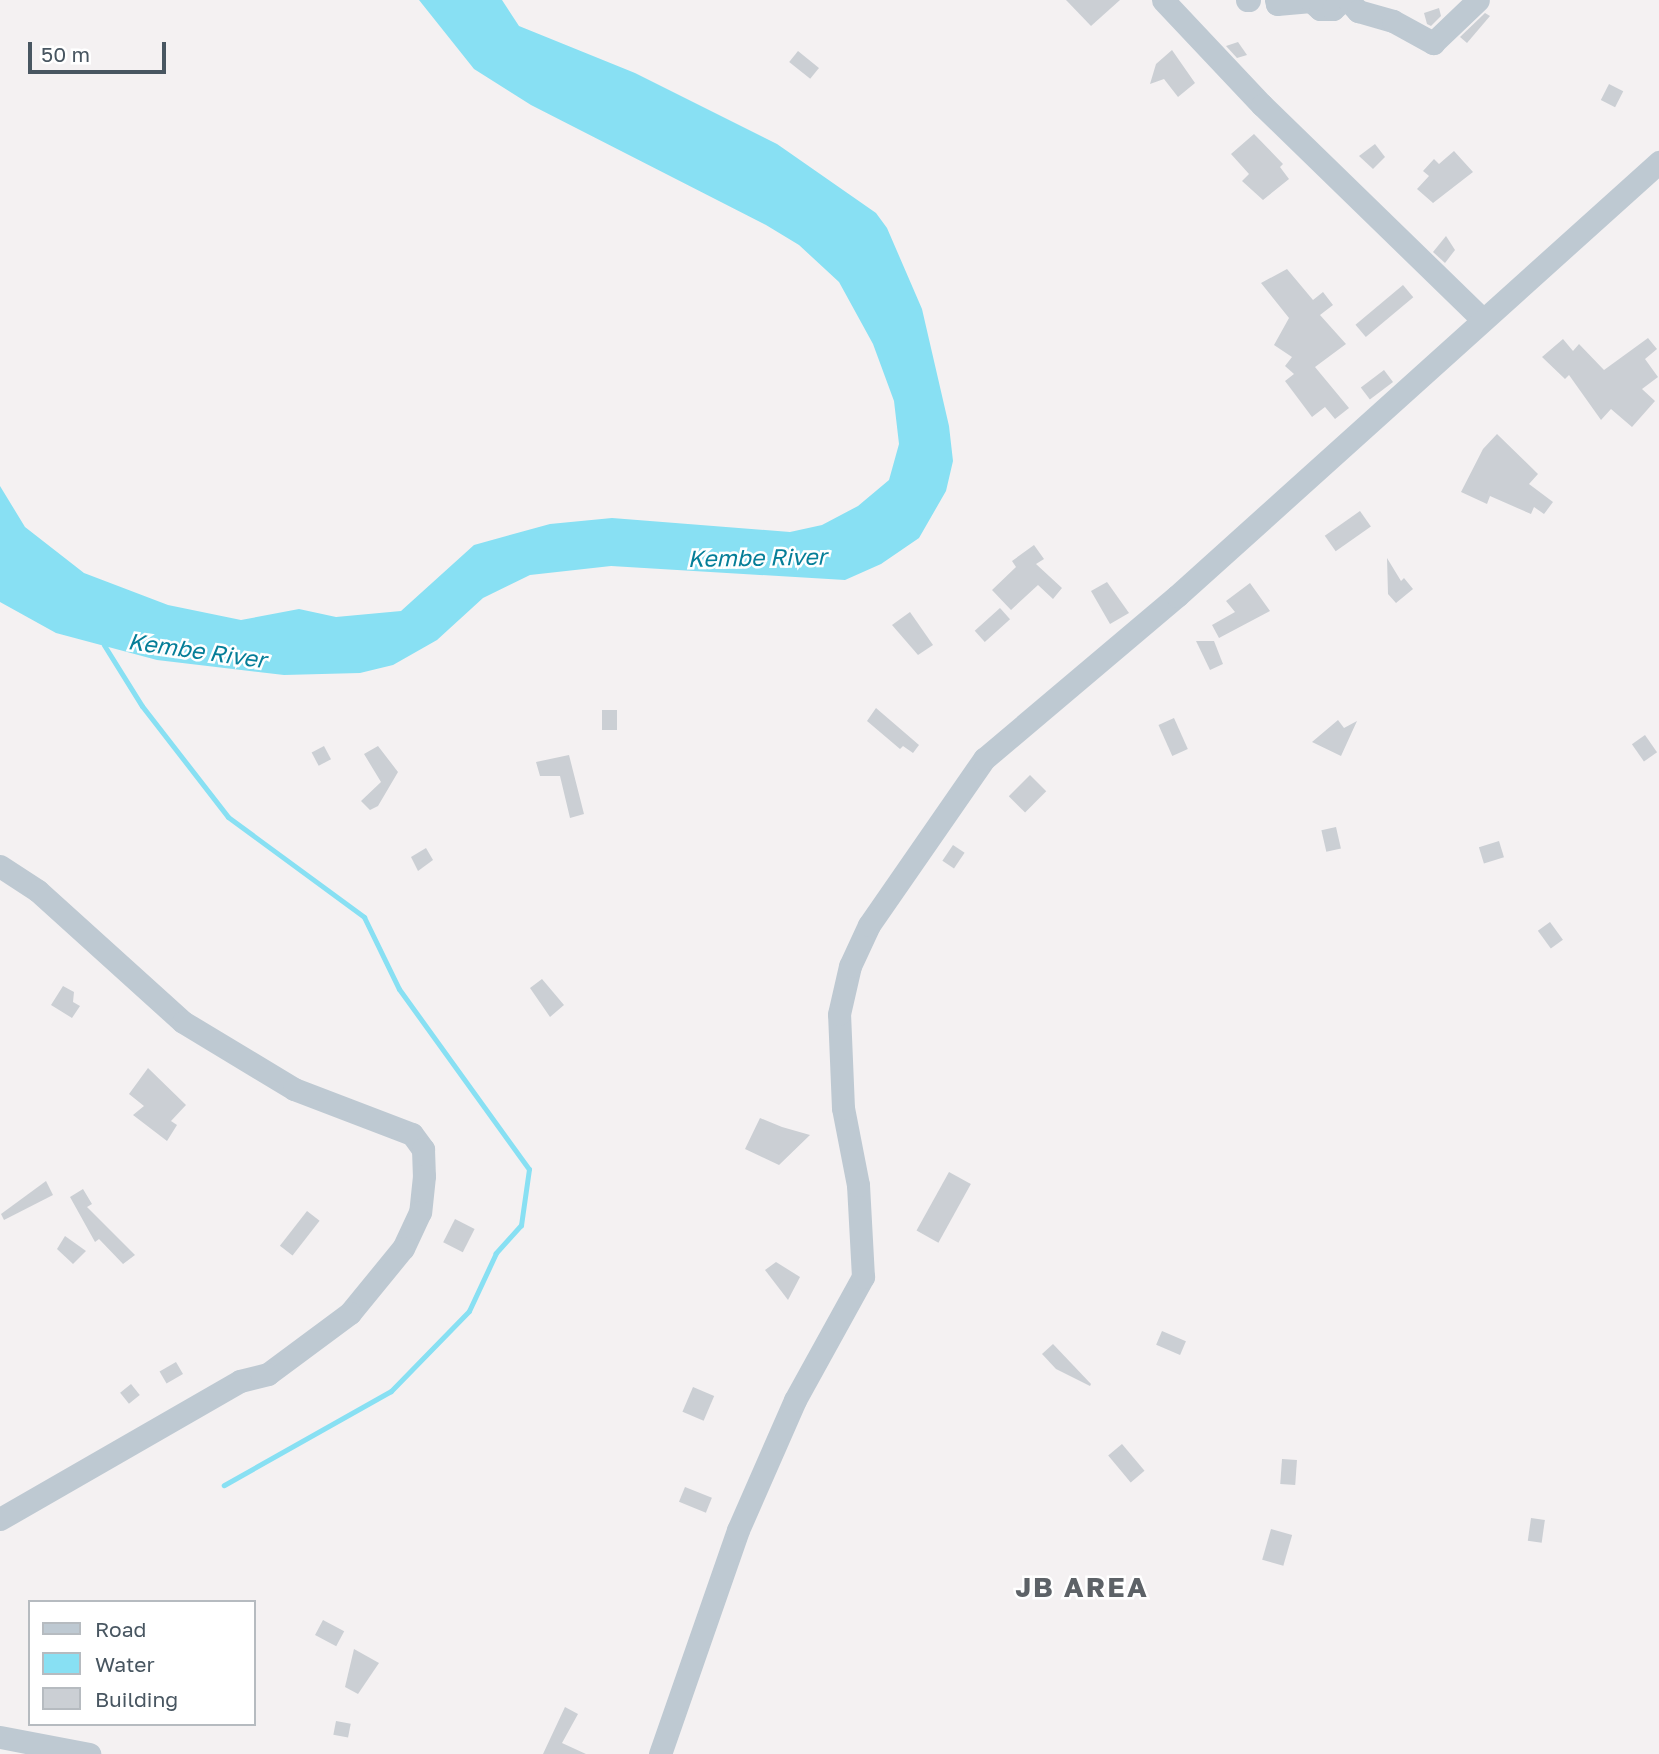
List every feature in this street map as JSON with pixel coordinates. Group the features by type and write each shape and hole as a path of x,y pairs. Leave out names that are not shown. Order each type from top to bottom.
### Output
{"street":[{"path":"1163,0 1262,105 1483,320"},
{"path":"1276,0 1277,4 1311,1 1320,9 1333,9 1345,0 1358,11 1394,21 1433,43 1478,0"},
{"path":"660,1754 738,1530 795,1400 863,1278 858,1185 843,1108 839,1014 850,966 869,925 984,759 1177,596 1659,162"},
{"path":"0,866 38,891 183,1022 294,1089 412,1134 423,1149 424,1176 421,1212 403,1248 350,1313 268,1374 240,1381 0,1519"},
{"path":"0,1737 89,1754"}],"water":[{"name":"Kembe River","path":"419,0 502,0 519,26 635,73 777,144 876,213 887,228 922,309 949,426 953,461 946,491 919,538 881,564 845,580 611,566 530,575 483,598 437,640 393,665 360,673 284,675 157,660 56,633 0,602 0,486 25,527 84,573 168,605 241,620 299,609 336,617 401,611 474,545 550,524 612,518 790,532 822,525 858,506 889,480 899,444 894,401 873,344 839,282 799,245 766,225 531,105 474,69"}],"building":[{"path":"1066,0 1120,0 1091,26"},
{"path":"1439,8 1441,16 1431,26 1427,24 1424,13"},
{"path":"1485,13 1490,16 1467,43 1460,37"},
{"path":"1238,42 1247,55 1237,58 1226,46"},
{"path":"1172,50 1195,83 1178,97 1164,79 1150,84 1156,64"},
{"path":"798,51 819,68 810,79 789,62"},
{"path":"1609,84 1623,91 1615,107 1601,100"},
{"path":"1254,134 1283,164 1280,167 1289,179 1263,200 1242,181 1249,174 1231,154"},
{"path":"1375,144 1385,157 1373,169 1359,156"},
{"path":"1454,151 1473,172 1433,203 1417,189 1429,176 1423,171 1434,159 1439,164"},
{"path":"1446,236 1455,250 1445,263 1433,252"},
{"path":"1287,269 1313,300 1323,292 1333,305 1320,315 1346,344 1315,367 1349,408 1335,419 1325,407 1312,417 1285,381 1294,374 1285,366 1292,357 1274,345 1289,318 1261,283"},
{"path":"1403,285 1413,297 1366,337 1356,325"},
{"path":"1648,338 1657,349 1645,359 1658,377 1642,389 1655,401 1632,427 1611,409 1601,420 1569,375 1565,379 1542,357 1563,339 1573,351 1579,344 1604,370"},
{"path":"1384,370 1393,382 1370,399 1361,387"},
{"path":"1497,434 1538,474 1529,484 1553,502 1544,514 1534,507 1531,514 1490,496 1487,504 1461,492 1483,449"},
{"path":"1360,511 1371,527 1336,551 1325,536"},
{"path":"1034,545 1044,559 1036,564 1062,588 1053,599 1038,585 1011,610 992,590 1016,567 1012,561"},
{"path":"1387,558 1401,581 1404,578 1413,589 1396,603 1388,594"},
{"path":"1107,582 1129,613 1110,624 1091,591"},
{"path":"1250,583 1270,611 1219,638 1212,625 1235,612 1226,601"},
{"path":"1000,608 1010,619 985,642 975,631"},
{"path":"910,612 933,645 918,655 892,625"},
{"path":"1196,641 1214,641 1223,664 1210,670"},
{"path":"876,708 919,745 913,753 903,746 900,749 867,721"},
{"path":"602,710 617,710 617,730 602,730"},
{"path":"1174,718 1188,749 1172,756 1158,725"},
{"path":"1338,720 1344,728 1357,721 1341,756 1312,742"},
{"path":"1645,735 1657,752 1644,761 1632,744"},
{"path":"324,746 331,759 319,766 312,753"},
{"path":"378,746 398,772 378,806 370,810 361,801 381,782 364,754"},
{"path":"569,755 584,814 570,818 560,776 540,776 536,762"},
{"path":"1030,775 1046,791 1025,812 1009,796"},
{"path":"1336,827 1341,848 1326,852 1321,830"},
{"path":"1499,841 1504,857 1484,863 1479,847"},
{"path":"953,845 965,853 954,869 942,861"},
{"path":"426,848 433,860 418,871 411,857"},
{"path":"1550,922 1563,940 1551,949 1538,931"},
{"path":"542,979 564,1005 550,1017 530,988"},
{"path":"63,986 74,992 73,1002 80,1006 72,1018 51,1005"},
{"path":"148,1068 186,1105 171,1121 177,1125 167,1141 133,1115 144,1106 129,1094"},
{"path":"760,1118 810,1135 779,1165 745,1149"},
{"path":"949,1172 971,1184 938,1243 917,1231"},
{"path":"46,1181 53,1195 4,1220 1,1214"},
{"path":"83,1189 92,1204 87,1207 135,1255 123,1264 99,1239 95,1242 70,1197"},
{"path":"307,1211 320,1221 293,1256 280,1246"},
{"path":"455,1219 475,1229 463,1252 443,1242"},
{"path":"65,1236 86,1251 73,1264 57,1249"},
{"path":"776,1262 800,1277 788,1300 765,1270"},
{"path":"1162,1331 1186,1341 1180,1355 1156,1345"},
{"path":"1053,1344 1090,1386 1056,1369 1042,1354"},
{"path":"176,1362 183,1374 167,1384 160,1372"},
{"path":"131,1384 140,1395 129,1404 120,1393"},
{"path":"693,1387 714,1396 704,1421 682,1412"},
{"path":"1122,1444 1144,1471 1131,1482 1108,1456"},
{"path":"1282,1459 1297,1460 1295,1485 1280,1484"},
{"path":"685,1487 712,1498 706,1513 679,1502"},
{"path":"1531,1518 1545,1520 1542,1543 1528,1541"},
{"path":"1271,1529 1292,1535 1283,1566 1262,1560"},
{"path":"323,1620 344,1631 336,1646 315,1635"},
{"path":"354,1649 379,1663 358,1694 345,1687"},
{"path":"565,1707 578,1714 562,1743 586,1754 543,1754"},
{"path":"336,1721 351,1724 348,1738 333,1735"}],"waterway":[{"path":"104,645 142,706 228,817 364,917 399,989 529,1169 521,1225 496,1253 469,1311 391,1391 224,1485"}],"district":[{"name":"JB AREA","path":"1082,1587"}]}
